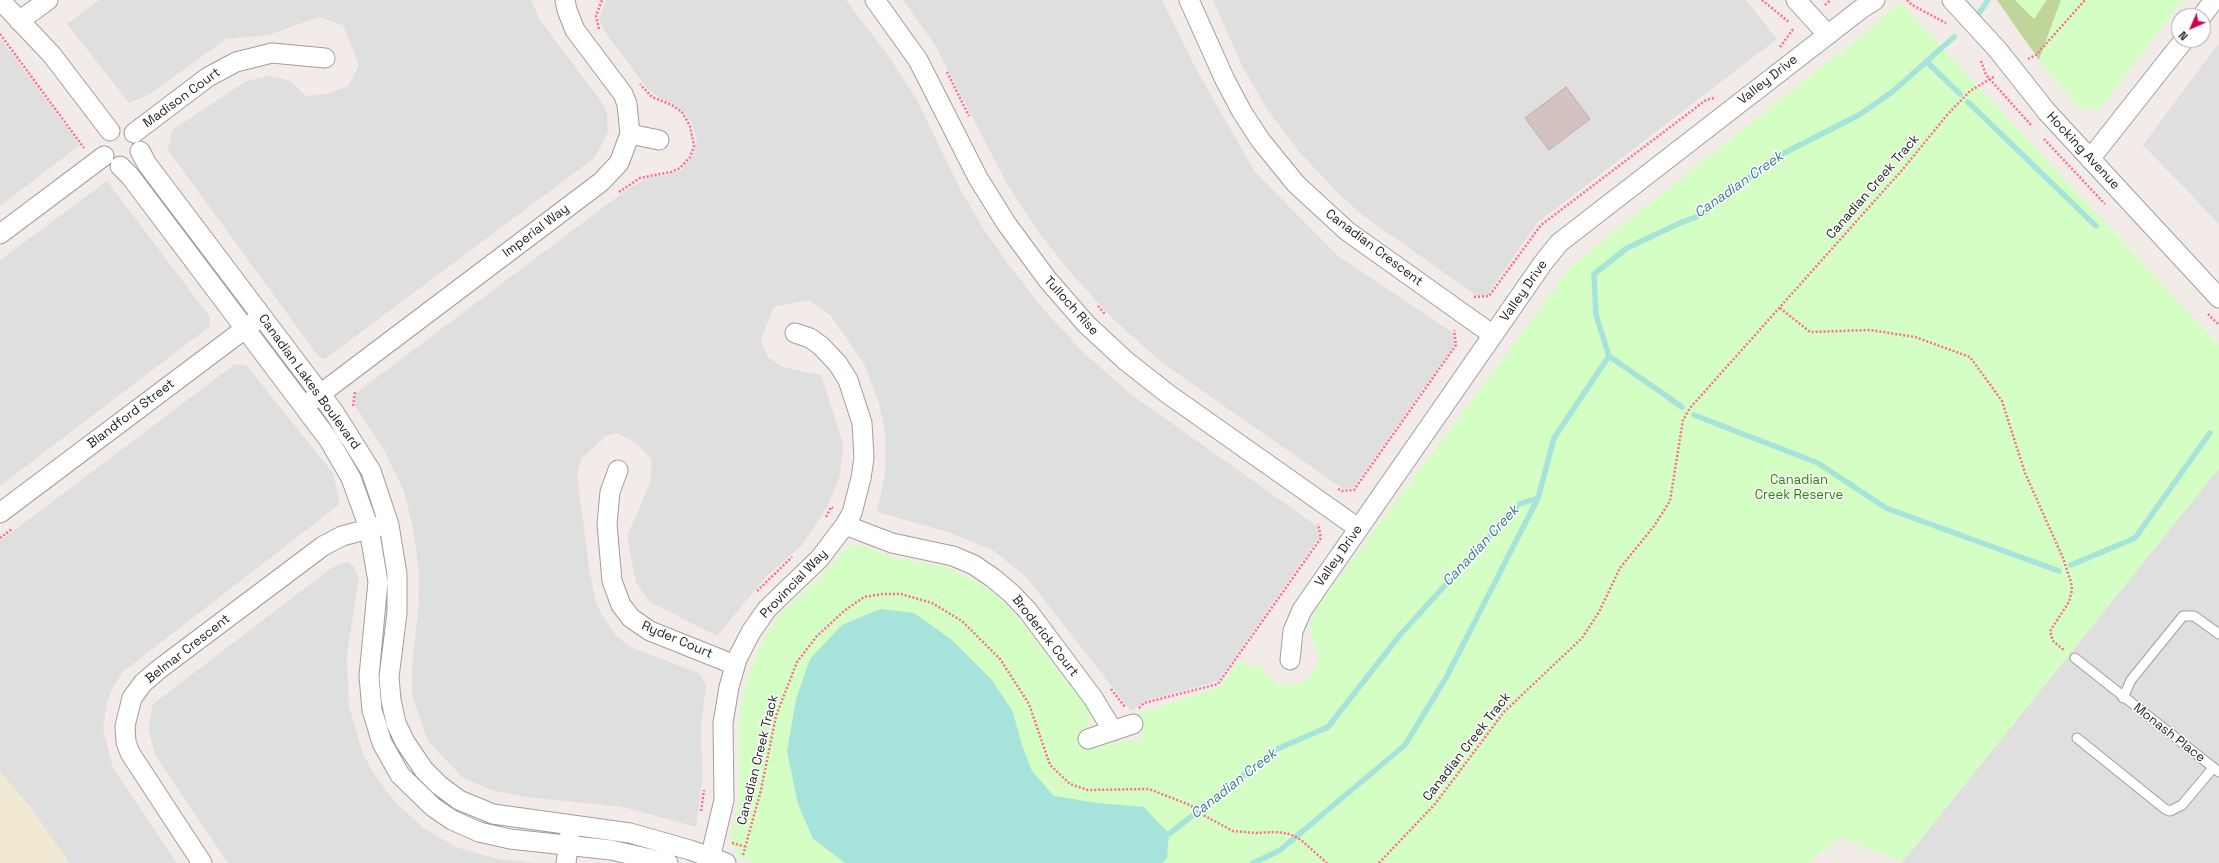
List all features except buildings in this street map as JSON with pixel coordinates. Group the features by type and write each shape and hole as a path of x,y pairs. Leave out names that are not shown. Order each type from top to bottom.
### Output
{"street":[{"path":"0,0 60,65 110,131"},
{"path":"19,21 48,0"},
{"name":"Imperial Way","path":"304,407 607,178 621,159 630,134 629,111 623,94 575,30 567,10 565,0"},
{"name":"Tulloch Rise","path":"875,0 918,60 978,178 1006,223 1032,261 1072,309 1099,337 1154,384 1358,528"},
{"name":"Canadian Crescent","path":"1189,0 1239,107 1261,141 1296,184 1321,209 1353,236 1493,335"},
{"path":"1796,0 1828,35"},
{"name":"Hocking Avenue","path":"1952,0 2012,68 2047,112 2219,298"},
{"name":"Valley Drive","path":"1290,660 1293,631 1299,616 1358,528 1543,263 1566,236 1868,3"},
{"path":"2090,159 2178,48"},
{"name":"Madison Court","path":"134,133 200,82 231,64 272,53 325,58"},
{"path":"0,234 112,161 133,162 140,151 139,139 134,133 123,128 110,131 103,140 102,148 112,161"},
{"path":"630,134 660,140"},
{"name":"Canadian Lakes Boulevard","path":"140,151 147,164 346,428 371,471 389,525 395,556 398,585 390,688 396,723 410,751 424,770 439,785 473,807 493,814 514,818 572,823 630,832 722,861"},
{"name":"Canadian Lakes Boulevard","path":"112,161 128,172 304,407 346,468 360,498 369,528 378,582 378,600 370,665 370,697 382,743 397,769 425,801 464,826 567,854 611,850 668,863"},
{"name":"Blandford Street","path":"0,513 262,316"},
{"name":"Provincial Way","path":"722,861 724,800 723,723 735,665 751,632 767,610 780,594 820,558 845,525 856,501 863,468 863,435 860,413 848,380 835,360 813,340 795,333"},
{"name":"Ryder Court","path":"618,470 609,497 607,524 612,581 621,605 631,618 650,631 735,665"},
{"name":"Belmar Crescent","path":"202,863 130,753 126,742 125,726 132,698 143,683 158,670 323,546 342,536 369,528 389,525"},
{"name":"Broderick Court","path":"845,525 892,543 953,556 974,565 993,578 1012,594 1028,611 1093,698 1113,731"},
{"path":"1088,739 1113,731 1134,718"},
{"path":"567,854 572,823"}],"lane":[{"name":"Monash Place","path":"2123,698 2131,680 2183,616 2194,616 2219,634"},
{"name":"Monash Place","path":"2075,658 2123,698 2216,768"},
{"path":"2077,738 2165,809 2170,810 2182,805 2216,768"}],"path":[{"path":"1907,0 1912,5 1950,26"},
{"name":"Canadian Creek Track","path":"1379,863 1435,804 1504,712 1582,638 1599,612 1620,568 1654,526 1670,501 1686,414 1690,408 1903,169 1947,115 1970,91 1989,78 2012,68 2036,54 2086,0"},
{"path":"0,34 83,146"},
{"path":"1980,58 1989,78"},
{"path":"945,68 972,122"},
{"path":"1092,301 1107,316"},
{"path":"1780,308 1810,332 1870,330 1915,337 1970,357 2002,402 2025,474 2062,558 2072,590 2069,602 2050,631 2053,641 2075,658"},
{"path":"1134,718 1144,703 1218,684 1321,538 1319,524 1312,519 1324,504 1334,487 1342,491 1354,490 1456,345"},
{"name":"Canadian Creek Track","path":"722,861 755,815 776,716 797,662 817,636 844,611 864,597 882,594 901,594 932,603 962,621 1000,659 1029,704 1050,765 1070,784 1088,790 1149,789 1173,798 1233,831 1256,833 1276,832 1290,834 1302,840 1327,863"}],"shaded area":[{"path":"99,0 531,0 540,20 603,104 607,113 608,131 593,159 325,359 319,357 168,150 172,130 246,81 269,76 291,81 306,96 326,94 348,86 359,65 343,25 319,17 268,35 226,39 150,94 129,103 67,24"},
{"path":"606,0 846,0 890,58 918,102 960,189 983,228 1008,264 1045,311 1085,354 1132,395 1317,526 1319,537 1218,681 1144,701 1131,711 1027,578 994,551 948,532 877,512 885,474 885,434 879,403 864,364 831,316 808,300 774,307 761,339 767,356 782,367 821,375 843,443 840,476 827,508 802,545 766,577 717,636 650,602 636,583 627,536 650,483 652,460 636,443 616,433 606,436 581,459 577,475 589,567 595,600 602,615 617,637 631,647 701,674 706,686 701,727 703,777 696,827 623,807 525,797 491,790 462,777 428,741 412,695 412,667 418,611 419,572 414,534 404,491 384,450 354,404 356,393 625,191 647,178 668,175 681,170 691,158 697,140 692,124 685,112 673,103 659,98 647,88 604,31 599,19"},
{"path":"903,0 1162,0 1196,69 1255,172 1338,256 1453,333 1455,344 1353,488 1343,489 1161,362 1113,319 1070,272 1037,230 1006,182 935,45"},
{"path":"1213,0 1746,0 1777,39 1537,223 1488,294 1477,296 1365,217 1342,197 1301,154 1267,109 1241,64"},
{"path":"0,38 80,145 0,206"},
{"path":"2219,43 2219,224 2143,145"},
{"path":"107,181 210,317 209,327 0,486 0,260"},
{"path":"235,364 246,365 333,473 340,504 124,671 113,687 107,702 103,728 113,768 177,863 69,863 31,808 0,772 0,541"},
{"path":"2219,468 2219,863 1902,863 1999,742"},
{"path":"348,562 354,567 359,578 347,654 349,706 363,754 376,777 394,801 425,829 456,847 497,859 536,863 228,863 155,755 148,728 153,704 330,569 341,563"},
{"path":"0,772 31,808 69,863 0,863"}],"green space":[{"path":"1997,0 2061,0 2039,60"},
{"path":"2015,0 2047,0 2034,19"},
{"path":"2061,0 2183,0 2177,8 2171,8 2171,16 2100,109 2079,108 2039,60"},
{"name":"Canadian Creek Reserve","path":"1900,2 2219,345 2219,468 1902,862 1841,838 1810,861 1810,863 756,863 737,856 730,838 737,811 739,788 738,733 740,708 748,675 763,640 781,613 819,578 845,549 854,545 862,545 891,557 949,568 980,583 1003,601 1022,622 1088,709 1091,720 1085,729 1080,732 1085,750 1144,737 1134,715 1221,686 1237,662 1262,667 1266,674 1279,684 1293,685 1301,683 1309,678 1317,665 1318,657 1309,625 1315,610 1572,265 1870,28"}],"water":[{"path":"880,609 914,613 952,640 991,679 1013,712 1021,742 1032,771 1054,796 1098,803 1144,807 1169,834 1167,858 1162,863 845,863 813,839 798,804 787,751 796,699 810,659 842,625"}],"waterway":[{"name":"Canadian Creek","path":"1980,12 1988,0"},
{"name":"Canadian Creek","path":"1163,834 1169,834 1275,750 1328,727 1400,635 1519,504 1538,498 1554,438 1609,356 1596,315 1594,274 1627,248 1680,223 1701,215 1776,157 1859,115 1892,92 1954,37"},
{"path":"1926,61 1960,94"},
{"path":"1968,102 2096,226"},
{"path":"1609,356 1682,407"},
{"path":"1694,415 1818,463 1886,508 2059,571"},
{"path":"2071,565 2135,538 2210,433"},
{"path":"1253,863 1279,851 1405,745 1447,676 1538,498"}]}
